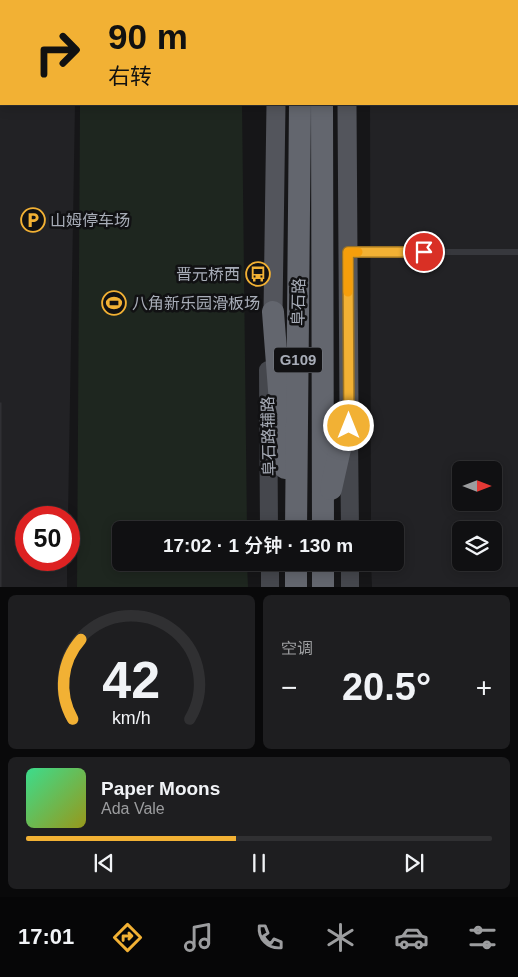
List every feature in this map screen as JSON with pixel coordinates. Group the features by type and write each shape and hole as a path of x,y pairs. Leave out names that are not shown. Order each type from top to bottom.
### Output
{"highway":[{"name":"阜石路","path":"300,105 310,191 322,521"},
{"name":"阜石路","path":"294,521 310,191 322,105"},
{"path":"273,312 281,436 293,521"},
{"path":"324,521 349,409"},
{"path":"296,571 296,587"},
{"path":"323,571 323,587"}],"main road":[{"path":"346,105 349,409"},
{"name":"阜石路","path":"273,312 275,106"}],"street":[{"name":"阜石路辅路","path":"270,521 268,364 273,312"},
{"path":"349,409 350,521"},
{"path":"270,571 270,587"},
{"path":"350,571 350,587"}],"lane":[{"path":"348,252 518,252"}],"shaded area":[{"path":"0,105 75,105 68,506 15,506 15,571 67,571 67,587 0,587"},
{"path":"80,105 242,105 247,521 112,521 112,571 247,571 248,587 77,587 77,571 80,571 80,506 78,506"},
{"path":"370,105 518,105 518,587 372,587 371,571 404,571 404,521 371,521"}],"building":[{"path":"1,403 1,587 0,587"}],"slow traffic":[{"path":"348,292 348,252 358,252"}],"place":[{"name":"山姆停车场","path":"33,220"},
{"name":"晋元桥西","path":"258,274"},
{"name":"八角新乐园滑板场","path":"114,303"}],"route":[{"path":"349,426 348,252 424,252"}]}
